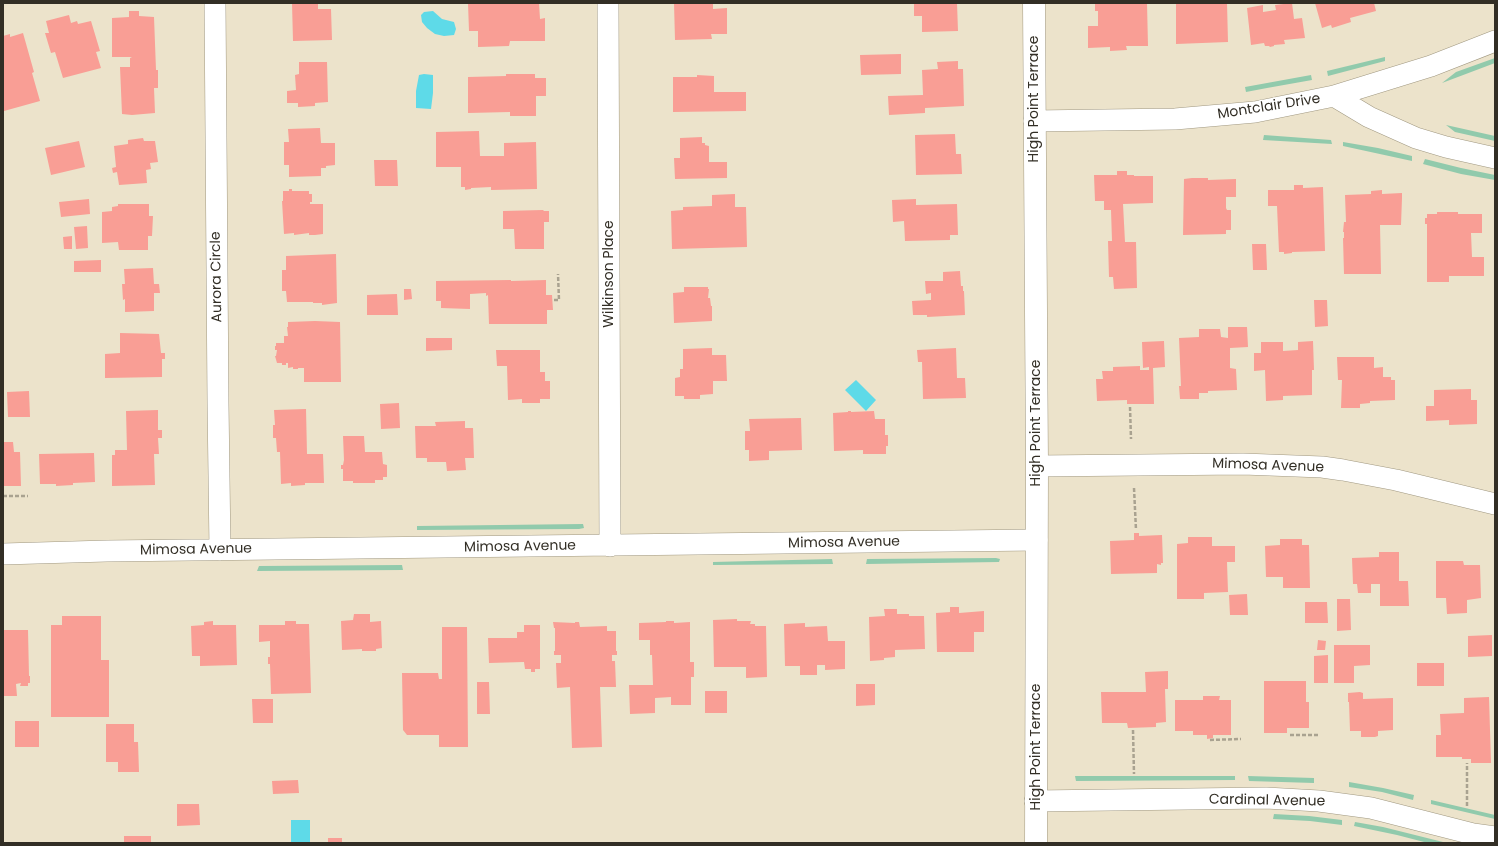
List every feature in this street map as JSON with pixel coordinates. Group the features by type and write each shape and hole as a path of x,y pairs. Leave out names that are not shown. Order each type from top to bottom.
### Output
{"street":[{"name":"Aurora Circle","path":"215,3 220,550"},
{"name":"Wilkinson Place","path":"608,3 610,546"},
{"name":"High Point Terrace","path":"1034,3 1037,466 1036,843"},
{"name":"Montclair Drive","path":"1034,121 1175,119 1255,112 1334,96 1431,66 1495,41"},
{"path":"1334,96 1369,117 1416,138 1446,147 1495,158"},
{"name":"Mimosa Avenue","path":"1037,466 1243,464 1322,467 1396,480 1495,504"},
{"name":"Mimosa Avenue","path":"3,554 1037,540"},
{"name":"Cardinal Avenue","path":"1035,801 1242,798 1319,801 1371,808 1473,834 1495,837"}],"path":[{"path":"554,300 559,300 558,274"},
{"path":"1130,407 1131,439"},
{"path":"1134,488 1136,530"},
{"path":"3,496 28,496"},
{"path":"1134,730 1134,774"},
{"path":"1290,735 1320,735"},
{"path":"1210,740 1241,739"},
{"path":"1467,763 1467,806"}],"green space":[{"path":"1385,57 1385,61 1328,76 1327,71"},
{"path":"1495,58 1495,63 1442,83 1456,72"},
{"path":"1311,75 1312,80 1246,92 1245,87"},
{"path":"1446,125 1495,136 1495,141 1455,132"},
{"path":"1264,135 1331,140 1332,144 1263,140"},
{"path":"1343,142 1412,156 1412,161 1343,146"},
{"path":"1425,159 1495,175 1495,180 1461,174 1423,164"},
{"path":"583,524 584,528 579,529 417,530 417,526"},
{"path":"832,559 833,564 713,565 713,562"},
{"path":"867,559 1000,559 999,562 866,564"},
{"path":"402,565 403,570 257,571 259,566"},
{"path":"1075,776 1235,776 1235,780 1076,781"},
{"path":"1248,776 1314,778 1314,783 1249,781"},
{"path":"1349,782 1414,795 1413,800 1382,792 1349,787"},
{"path":"1431,800 1495,815 1495,819 1431,804"},
{"path":"1274,814 1342,820 1342,825 1310,821 1273,819"},
{"path":"1355,822 1383,827 1447,843 1428,843 1354,826"}],"water":[{"path":"433,11 442,19 454,22 456,29 454,35 444,36 435,34 427,28 422,22 421,15 424,12"},
{"path":"419,75 433,75 431,109 416,108 416,91"},
{"path":"856,380 876,400 866,411 845,390"},
{"path":"291,820 310,820 310,843 291,843"}],"building":[{"path":"292,3 318,3 318,9 331,9 332,40 293,41"},
{"path":"468,3 539,3 540,19 545,18 545,41 510,41 509,46 478,47 478,31 469,31"},
{"path":"674,3 713,3 713,9 727,8 727,34 711,34 712,39 675,40"},
{"path":"914,3 957,3 958,31 922,32 922,16 914,16"},
{"path":"1095,3 1147,3 1148,46 1126,46 1127,50 1110,51 1110,47 1088,48 1088,26 1098,26 1098,11 1095,11"},
{"path":"1176,3 1227,3 1228,42 1176,44"},
{"path":"1292,3 1294,19 1302,18 1305,38 1284,40 1285,44 1270,47 1265,46 1264,43 1251,45 1247,8 1263,5 1263,12 1276,10 1275,5"},
{"path":"1315,3 1374,3 1376,11 1350,18 1351,22 1332,28 1331,25 1322,28"},
{"path":"129,11 139,11 139,16 154,17 156,70 158,70 158,88 154,88 155,113 132,115 122,114 120,67 130,67 130,58 132,57 112,57 112,18 129,17"},
{"path":"69,15 71,23 77,21 78,24 91,21 100,51 96,52 101,68 63,78 55,52 51,53 45,33 49,33 46,21"},
{"path":"23,33 34,72 32,73 40,101 4,111 3,36 10,34 10,37"},
{"path":"901,54 901,74 861,75 860,55"},
{"path":"958,61 958,69 963,69 964,106 925,108 925,113 889,115 888,96 923,95 922,70 938,69 937,62"},
{"path":"299,62 327,62 328,102 315,103 315,106 298,107 298,103 287,103 287,91 296,90 295,75 299,74"},
{"path":"506,74 535,74 535,78 546,78 546,96 536,96 536,116 510,116 510,112 468,113 468,77 506,76"},
{"path":"697,75 714,76 714,92 746,92 746,111 673,112 673,77 697,77"},
{"path":"320,128 321,143 335,143 335,165 321,168 321,176 289,177 289,165 284,165 284,142 289,142 288,129"},
{"path":"479,131 480,156 504,156 504,143 536,142 537,189 491,190 491,187 471,188 465,190 465,187 461,187 461,167 436,167 436,132"},
{"path":"955,134 956,154 961,154 962,174 916,175 915,135"},
{"path":"702,137 702,143 709,146 709,162 727,162 727,178 675,179 674,158 680,158 680,138"},
{"path":"143,138 144,141 155,141 158,162 150,163 151,169 146,170 147,183 119,185 117,172 113,173 112,168 116,167 114,146 128,144 128,140"},
{"path":"79,141 85,167 51,175 45,148"},
{"path":"374,160 397,160 398,186 375,186"},
{"path":"1117,171 1127,171 1127,175 1134,176 1153,176 1153,203 1123,204 1125,242 1136,242 1137,288 1114,289 1113,277 1109,277 1108,241 1112,241 1111,210 1104,210 1104,201 1095,201 1094,175 1117,175"},
{"path":"1208,178 1208,180 1236,179 1236,197 1226,197 1226,208 1227,210 1231,210 1231,230 1226,230 1226,234 1183,235 1184,179"},
{"path":"1294,185 1303,185 1303,188 1323,187 1325,251 1292,252 1284,254 1284,252 1279,252 1277,206 1268,206 1268,190 1294,190"},
{"path":"289,189 292,189 292,191 309,191 309,194 312,194 312,202 310,202 310,204 323,204 323,234 284,234 282,201 283,191 289,191"},
{"path":"1382,190 1382,194 1402,193 1402,198 1401,225 1380,225 1381,274 1344,274 1343,232 1344,222 1346,222 1345,195 1371,194 1371,191"},
{"path":"735,194 735,207 746,207 747,247 672,249 671,211 683,210 683,207 712,206 712,195"},
{"path":"89,199 90,214 61,217 59,202"},
{"path":"916,199 916,205 957,204 958,235 950,235 950,240 905,241 904,221 893,222 892,200"},
{"path":"118,204 149,204 149,216 153,216 152,236 148,236 148,250 119,250 118,242 102,243 102,212 112,211 112,207 118,206"},
{"path":"503,211 549,211 549,222 544,222 544,249 515,249 514,229 503,229"},
{"path":"1437,212 1482,214 1482,233 1471,233 1472,257 1484,257 1484,276 1449,276 1449,282 1427,282 1427,224 1425,224 1425,218 1427,218 1427,214 1437,214"},
{"path":"87,226 88,248 76,249 74,227"},
{"path":"72,236 72,249 64,249 63,237"},
{"path":"1252,244 1266,244 1267,270 1253,270"},
{"path":"336,254 337,303 322,305 322,303 313,302 287,302 286,291 282,291 282,270 286,270 286,256"},
{"path":"101,260 101,272 74,272 74,261"},
{"path":"153,268 154,284 159,284 160,293 154,293 154,311 125,312 125,299 123,300 122,284 125,284 124,269"},
{"path":"960,271 961,286 963,286 964,291 965,315 927,317 927,315 913,315 912,301 931,300 931,293 926,294 925,281 943,281 943,272"},
{"path":"546,280 546,295 552,295 553,310 547,310 547,324 489,324 488,295 486,296 486,293 470,294 470,309 441,308 441,301 436,301 436,281"},
{"path":"684,287 708,287 708,298 710,298 712,306 712,321 674,323 673,293 684,292"},
{"path":"404,289 411,289 412,299 404,300"},
{"path":"397,294 398,315 367,315 367,295"},
{"path":"1314,300 1327,300 1328,326 1315,327"},
{"path":"288,322 340,322 341,382 304,382 304,368 293,369 293,367 288,368 288,363 286,363 286,365 282,365 282,363 277,363 275,356 277,350 275,350 275,346 276,343 284,343 284,336 288,336"},
{"path":"1228,327 1247,327 1248,347 1230,348 1230,368 1236,369 1237,390 1208,391 1208,393 1199,393 1199,399 1180,399 1179,386 1181,386 1179,338 1199,337 1199,329 1220,329 1221,337 1228,338"},
{"path":"120,333 159,334 161,353 165,353 165,359 162,359 162,377 105,378 105,354 120,353"},
{"path":"426,338 452,338 452,350 426,351"},
{"path":"1164,341 1165,367 1153,368 1154,404 1127,404 1127,400 1097,401 1096,379 1103,379 1102,371 1113,371 1113,367 1140,366 1140,370 1149,370 1149,367 1143,368 1142,342"},
{"path":"1313,341 1314,370 1312,370 1312,395 1283,396 1283,400 1266,401 1265,370 1254,371 1254,353 1261,353 1261,342 1283,342 1283,351 1298,350 1298,342"},
{"path":"712,348 712,355 726,355 727,381 713,381 713,394 700,395 700,399 684,399 684,396 675,396 675,378 680,377 680,369 683,369 683,349"},
{"path":"956,348 957,378 965,378 966,398 923,399 922,362 918,362 917,350"},
{"path":"496,350 540,350 540,372 545,372 545,381 550,381 550,399 540,399 540,403 522,403 522,399 508,400 507,366 497,366"},
{"path":"1337,357 1374,357 1374,368 1383,367 1383,377 1391,377 1391,380 1395,380 1395,400 1370,401 1370,403 1360,404 1360,408 1341,408 1342,380 1338,380"},
{"path":"1471,389 1471,400 1477,400 1477,424 1449,425 1449,420 1426,421 1426,406 1434,406 1434,390"},
{"path":"29,391 30,417 8,417 7,392"},
{"path":"399,403 400,428 381,429 380,404"},
{"path":"306,409 307,454 323,454 324,483 305,483 305,485 291,486 291,483 281,484 280,452 277,452 276,438 273,438 273,425 275,425 274,410"},
{"path":"158,410 158,430 162,430 162,438 158,438 159,454 154,454 155,485 112,486 112,455 115,455 115,450 127,450 126,411"},
{"path":"848,411 874,411 875,419 885,419 885,435 888,435 886,454 863,454 863,450 834,451 833,413"},
{"path":"801,418 802,450 769,451 769,460 749,461 749,450 745,450 745,431 750,431 749,419"},
{"path":"465,421 465,428 473,428 474,458 465,458 466,470 447,471 446,462 427,462 427,458 416,458 415,426 436,426 435,422"},
{"path":"343,436 364,436 365,452 382,452 383,464 387,465 387,477 383,477 383,480 375,480 375,483 353,483 353,481 343,481 343,469 341,469 341,465 343,465 344,460"},
{"path":"3,442 13,442 14,452 20,452 21,486 3,486"},
{"path":"94,453 95,482 73,483 73,485 56,486 56,484 40,484 39,454"},
{"path":"1134,533 1139,533 1139,536 1162,535 1163,563 1161,563 1161,565 1157,564 1157,573 1111,574 1110,541 1134,540"},
{"path":"1188,537 1212,537 1212,546 1235,546 1235,562 1227,562 1228,592 1204,593 1204,599 1177,599 1177,544 1188,543"},
{"path":"1280,539 1302,539 1302,545 1309,545 1310,588 1283,588 1283,577 1266,577 1265,546 1280,545"},
{"path":"1379,552 1399,552 1399,581 1408,581 1409,606 1380,606 1380,584 1371,584 1371,593 1358,593 1357,584 1353,584 1352,558 1379,557"},
{"path":"1436,561 1463,561 1464,565 1480,565 1481,598 1467,600 1467,613 1447,614 1446,598 1436,598"},
{"path":"1247,594 1248,615 1230,615 1229,595"},
{"path":"1337,599 1350,599 1351,630 1337,631"},
{"path":"1305,602 1327,602 1328,623 1305,623"},
{"path":"950,607 959,607 959,613 984,611 984,632 974,632 974,652 937,652 936,613 950,612"},
{"path":"884,609 897,609 897,614 924,616 925,649 895,650 895,657 884,658 884,660 870,661 869,617 885,616"},
{"path":"354,614 370,614 370,622 381,621 382,648 376,649 376,651 362,651 362,649 342,650 341,621 353,620"},
{"path":"62,616 101,616 101,660 109,660 109,717 51,717 51,625 62,625"},
{"path":"737,619 737,621 751,621 750,624 755,624 755,626 766,626 767,677 746,678 746,667 714,667 713,620"},
{"path":"213,621 213,625 236,625 237,665 200,666 200,656 192,656 191,626 204,625 204,622"},
{"path":"285,621 296,621 296,624 309,624 311,693 271,694 270,664 268,664 268,657 270,657 270,641 259,642 259,625 285,625"},
{"path":"674,621 674,623 690,622 690,662 694,662 694,677 691,677 691,705 671,705 671,697 655,698 655,713 630,714 629,685 653,685 650,640 639,640 639,623"},
{"path":"553,622 579,622 580,627 607,626 607,631 616,631 617,655 612,655 612,661 615,661 616,687 600,687 602,747 572,748 570,687 557,688 556,663 561,663 561,655 554,655 555,628"},
{"path":"805,623 805,627 827,626 828,641 845,641 845,669 825,670 825,665 817,665 817,675 800,675 800,666 785,666 784,624"},
{"path":"524,625 540,625 540,669 535,669 535,672 531,672 531,669 525,669 524,662 489,663 488,638 517,638 517,632 524,632"},
{"path":"442,627 467,627 468,747 439,747 439,735 407,735 403,730 402,673 438,673 439,679 442,679"},
{"path":"3,630 28,630 30,683 28,683 28,686 20,686 21,683 16,684 17,696 3,696"},
{"path":"1492,635 1492,656 1468,657 1468,636"},
{"path":"1318,640 1326,641 1325,650 1317,650"},
{"path":"1334,645 1370,645 1370,665 1354,666 1354,683 1334,683"},
{"path":"1328,655 1328,683 1314,683 1314,656"},
{"path":"1417,663 1444,663 1444,686 1417,686"},
{"path":"1168,671 1168,689 1165,689 1166,722 1156,723 1156,727 1128,728 1127,723 1102,723 1101,692 1146,692 1145,672"},
{"path":"1264,681 1306,681 1306,702 1309,702 1309,728 1287,728 1287,733 1264,733"},
{"path":"477,682 489,682 490,714 477,714"},
{"path":"856,684 875,684 875,705 856,706"},
{"path":"705,691 727,691 727,713 705,713"},
{"path":"1348,693 1363,693 1363,699 1393,698 1393,730 1378,731 1378,736 1375,737 1361,737 1361,731 1350,731"},
{"path":"1203,696 1220,696 1219,700 1231,700 1231,735 1213,735 1213,738 1207,739 1207,735 1193,735 1193,731 1175,731 1175,700 1203,700"},
{"path":"1489,697 1491,763 1471,763 1471,759 1462,759 1462,757 1436,757 1436,735 1441,735 1440,714 1464,713 1464,698"},
{"path":"252,699 273,699 273,723 253,723"},
{"path":"15,721 39,721 39,747 15,747"},
{"path":"106,724 134,724 134,742 138,742 139,772 118,772 118,762 106,762"},
{"path":"298,780 299,793 273,794 272,781"},
{"path":"177,804 199,804 200,825 177,826"},
{"path":"124,836 151,836 151,843 124,843"},
{"path":"328,838 342,838 342,843 328,843"}]}
